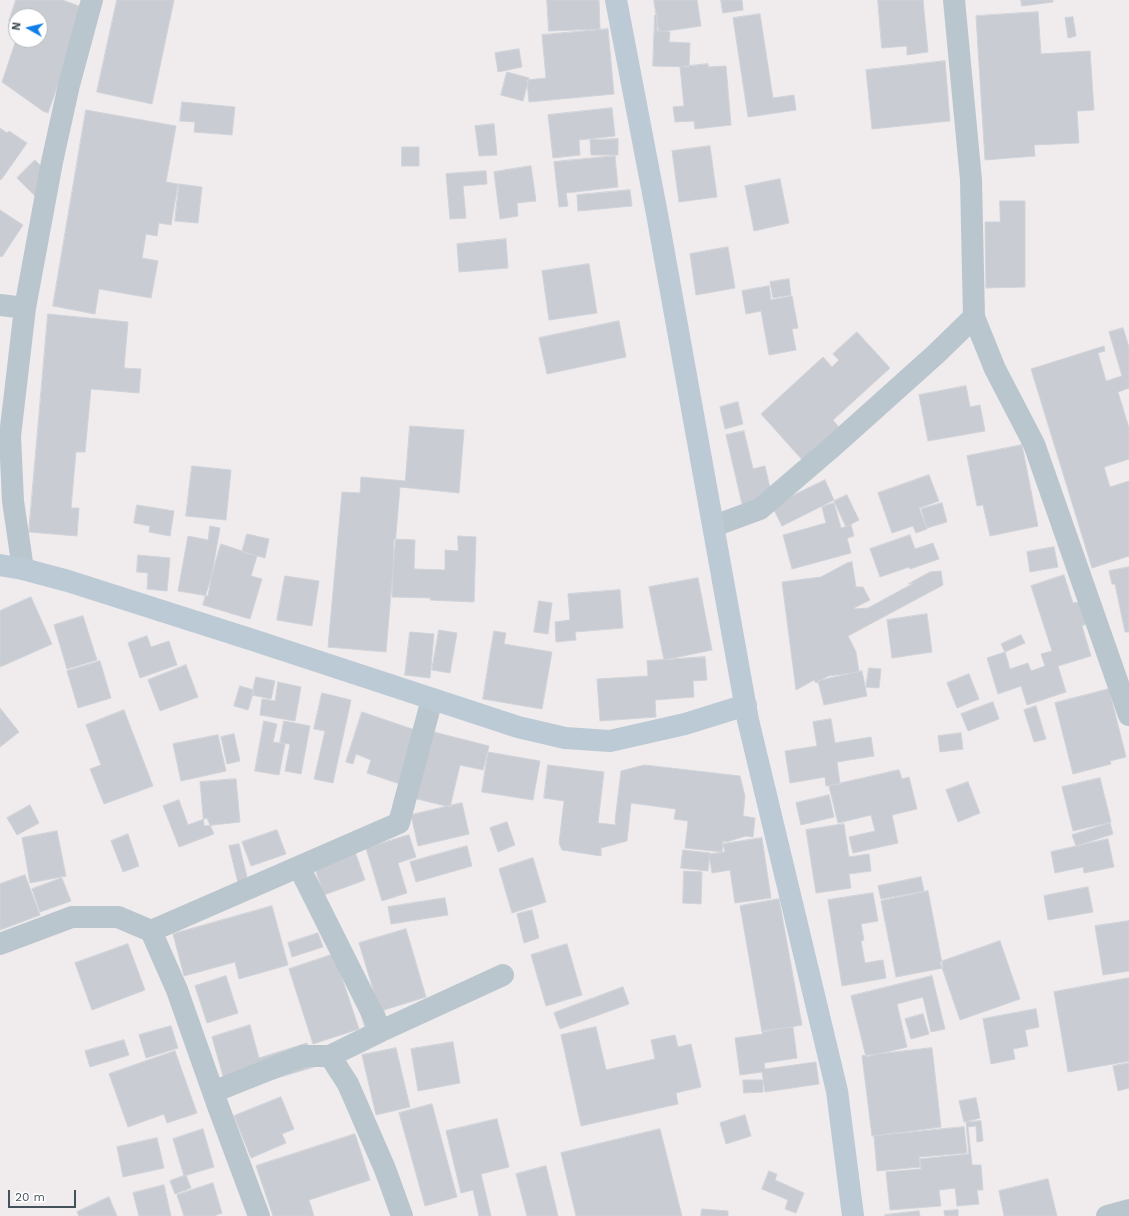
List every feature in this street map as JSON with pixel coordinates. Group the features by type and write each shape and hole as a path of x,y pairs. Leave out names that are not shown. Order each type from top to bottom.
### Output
{"main road":[{"path":"616,0 658,214 748,720 837,1091 853,1216"},
{"path":"0,565 23,569 76,584 256,640 518,727 565,738 610,741 685,724 746,705"}],"street":[{"path":"23,569 13,501 10,436 25,308 52,162 69,85 92,0"},
{"path":"954,0 970,180 974,317 994,369 1034,444 1129,715"},
{"path":"0,305 25,308"},
{"path":"714,526 760,509 936,354 974,317"},
{"path":"151,931 399,823 432,699"},
{"path":"299,867 381,1031"},
{"path":"0,944 72,917 118,917 151,931 177,990 259,1216"},
{"path":"213,1092 303,1056 330,1056 503,975"},
{"path":"330,1056 348,1084 385,1169 402,1216"},
{"path":"1107,1216 1129,1210"}],"building":[{"path":"16,0 62,0 85,8 48,113 2,82 13,48 48,48 48,8 13,8"},
{"path":"117,0 174,0 152,104 97,92"},
{"path":"547,0 599,0 600,29 549,31"},
{"path":"654,0 697,0 701,26 659,32"},
{"path":"721,0 742,0 743,10 723,13"},
{"path":"878,0 923,0 928,52 907,55 907,46 882,48"},
{"path":"1021,0 1053,0 1053,2 1022,6"},
{"path":"1038,12 1041,54 1090,51 1094,110 1077,111 1079,143 1034,145 1035,156 985,160 976,16"},
{"path":"760,14 773,98 794,95 796,110 748,117 733,18"},
{"path":"655,15 657,15 657,31 670,32 669,42 690,43 689,67 653,66"},
{"path":"1073,17 1076,36 1068,38 1065,18"},
{"path":"608,29 614,94 529,102 527,80 546,78 542,35"},
{"path":"519,49 522,67 498,72 495,53"},
{"path":"945,61 950,121 872,129 866,70"},
{"path":"708,64 708,67 726,66 731,125 695,129 694,121 675,122 673,107 684,106 680,67"},
{"path":"507,72 529,78 523,101 501,95"},
{"path":"182,102 235,107 232,135 194,132 195,122 180,121"},
{"path":"612,108 615,136 579,140 580,155 553,158 548,115"},
{"path":"86,110 176,126 166,182 178,184 171,225 159,223 157,236 146,234 142,258 158,261 151,298 99,289 95,314 53,306"},
{"path":"494,124 497,155 479,156 475,126"},
{"path":"0,128 7,133 9,131 27,143 1,180 0,179"},
{"path":"618,139 618,155 591,155 590,140"},
{"path":"710,146 717,197 679,202 672,151"},
{"path":"402,147 419,147 419,166 402,166"},
{"path":"615,156 618,187 566,193 568,206 559,207 554,162"},
{"path":"35,160 53,178 35,196 17,178"},
{"path":"531,166 536,201 517,203 518,216 500,219 494,172"},
{"path":"486,171 487,184 463,186 466,218 450,219 446,174"},
{"path":"780,179 789,223 754,231 745,186"},
{"path":"179,184 202,187 198,223 175,221"},
{"path":"630,190 632,206 578,211 577,195"},
{"path":"1000,201 1025,201 1025,287 986,288 985,222 1000,222"},
{"path":"0,210 23,225 2,257 0,256"},
{"path":"506,239 508,268 459,272 457,244"},
{"path":"728,247 735,288 696,295 690,254"},
{"path":"589,264 597,313 549,320 542,271"},
{"path":"789,279 791,295 773,298 770,282"},
{"path":"769,286 771,300 792,296 798,328 792,329 796,350 769,355 761,311 746,314 742,291"},
{"path":"48,314 128,322 124,368 141,369 139,393 91,389 85,452 76,452 71,508 79,508 77,536 29,532"},
{"path":"619,321 626,357 547,374 539,338"},
{"path":"1123,328 1129,347 1129,388 1118,392 1129,428 1129,459 1104,467 1110,487 1129,481 1129,556 1092,568 1031,369 1104,346 1105,351 1098,353 1106,381 1122,376 1109,332"},
{"path":"857,332 890,368 833,420 841,430 805,463 761,414 823,357 832,367 839,360 833,354"},
{"path":"966,386 970,407 980,405 985,431 928,441 919,395"},
{"path":"738,402 743,424 725,429 720,407"},
{"path":"410,426 464,430 459,493 400,487 386,652 328,647 342,492 360,493 361,477 405,481"},
{"path":"744,431 753,469 765,466 772,497 742,504 726,435"},
{"path":"1022,445 1038,526 990,536 983,505 977,506 967,456"},
{"path":"192,466 231,470 226,520 186,516"},
{"path":"929,475 939,501 919,508 927,529 916,533 913,526 892,533 878,493"},
{"path":"825,480 834,500 782,526 772,506"},
{"path":"847,495 859,520 846,527 834,501"},
{"path":"834,503 841,528 851,525 854,536 847,538 851,553 792,569 783,535 826,523 822,507"},
{"path":"942,503 947,522 927,528 921,509"},
{"path":"137,505 174,511 170,536 149,532 150,526 134,523"},
{"path":"210,526 220,528 208,596 178,591 188,536 208,540"},
{"path":"247,534 269,539 265,558 242,552"},
{"path":"910,535 915,549 933,543 939,559 880,577 870,549"},
{"path":"458,536 476,537 474,602 430,600 431,598 392,597 394,539 415,540 414,569 445,570 445,550 458,551"},
{"path":"221,544 257,556 251,576 262,579 250,619 203,605"},
{"path":"1054,547 1058,567 1030,572 1027,552"},
{"path":"138,555 170,558 167,591 147,589 148,573 137,572"},
{"path":"852,562 856,587 863,587 870,600 854,608 855,609 868,608 914,583 908,584 930,572 941,571 943,585 848,636 856,652 859,672 828,676 816,683 814,680 796,690 782,582 821,577 847,563"},
{"path":"1129,567 1129,632 1125,632 1115,584 1112,584 1109,571"},
{"path":"1064,575 1073,603 1079,602 1086,624 1082,626 1091,656 1058,666 1066,692 1027,705 1021,686 998,694 987,658 1005,652 1010,669 1028,663 1031,671 1045,666 1041,654 1052,651 1031,586"},
{"path":"285,576 319,581 312,626 277,620"},
{"path":"698,578 712,650 664,660 649,587"},
{"path":"620,590 623,628 575,632 576,640 556,642 555,622 570,620 568,594"},
{"path":"31,597 52,644 0,667 0,611"},
{"path":"539,601 552,603 548,634 534,632"},
{"path":"927,614 932,652 892,658 887,620"},
{"path":"83,616 97,660 67,669 54,625"},
{"path":"439,630 457,633 450,673 432,670"},
{"path":"494,631 506,633 504,644 552,652 542,709 483,699"},
{"path":"410,632 434,634 430,678 405,675"},
{"path":"1021,635 1025,643 1005,652 1001,644"},
{"path":"147,636 151,647 169,641 177,665 140,678 128,643"},
{"path":"705,657 707,680 693,681 694,697 655,700 656,717 600,721 597,679 648,676 647,661"},
{"path":"100,661 111,698 78,708 67,671"},
{"path":"186,665 198,697 160,711 148,680"},
{"path":"869,668 881,669 879,688 866,687"},
{"path":"862,671 867,696 824,705 818,681"},
{"path":"969,674 979,699 957,708 947,683"},
{"path":"256,677 275,681 271,699 252,695"},
{"path":"278,682 301,687 295,721 260,715 262,699 275,701"},
{"path":"240,686 254,690 248,710 234,706"},
{"path":"1109,689 1126,757 1110,761 1111,764 1073,774 1055,703"},
{"path":"322,693 351,700 333,783 314,779 325,731 314,729"},
{"path":"993,702 999,719 968,731 961,714"},
{"path":"1036,706 1046,739 1034,742 1024,710"},
{"path":"0,708 19,732 0,747"},
{"path":"124,710 153,786 104,804 90,769 101,765 86,725"},
{"path":"362,712 418,731 400,784 367,773 371,760 356,754 353,764 346,762"},
{"path":"831,719 835,743 871,737 874,756 837,762 840,784 826,786 825,777 790,783 785,751 817,746 813,722"},
{"path":"264,721 277,724 273,742 285,744 279,775 255,771"},
{"path":"284,721 310,726 301,774 285,771 290,744 280,743"},
{"path":"430,731 489,746 483,770 460,765 450,807 413,798"},
{"path":"961,733 963,749 940,752 938,736"},
{"path":"234,734 240,761 227,764 221,737"},
{"path":"218,735 226,771 181,781 173,744"},
{"path":"488,752 540,761 533,800 482,792"},
{"path":"548,765 604,772 598,823 616,825 615,821 621,771 644,765 740,776 745,796 743,816 755,818 753,837 746,836 726,842 723,841 722,852 685,848 688,821 674,819 676,809 631,803 627,841 601,848 601,856 562,850 559,843 564,801 544,798"},
{"path":"899,770 902,779 909,777 917,809 892,815 898,843 853,853 849,837 875,831 871,815 838,823 829,786"},
{"path":"1100,778 1111,822 1073,831 1062,787"},
{"path":"236,779 240,822 204,826 200,782"},
{"path":"968,782 980,813 958,822 946,790"},
{"path":"829,795 834,817 801,825 796,803"},
{"path":"179,800 188,825 207,818 214,834 179,847 163,806"},
{"path":"462,803 469,834 418,846 411,815"},
{"path":"30,805 39,823 17,835 7,818"},
{"path":"507,822 515,845 498,852 490,828"},
{"path":"1110,823 1113,834 1076,846 1072,835"},
{"path":"844,824 849,857 869,854 871,871 849,874 851,888 816,893 806,830"},
{"path":"277,830 286,854 251,866 242,842"},
{"path":"57,831 66,876 30,883 22,838"},
{"path":"128,834 139,866 123,872 111,841"},
{"path":"409,835 416,857 398,863 407,893 382,901 366,848"},
{"path":"762,838 771,898 735,903 730,870 712,873 709,854 725,852 723,844"},
{"path":"1108,839 1114,867 1084,873 1083,867 1055,873 1051,852"},
{"path":"239,844 248,881 238,883 229,846"},
{"path":"467,846 472,866 416,882 410,862"},
{"path":"354,849 365,880 324,895 313,863"},
{"path":"683,850 710,853 708,871 681,868"},
{"path":"533,858 546,902 512,913 499,869"},
{"path":"684,871 702,872 701,904 683,903"},
{"path":"25,875 40,915 0,930 0,884"},
{"path":"921,877 924,891 881,899 878,886"},
{"path":"62,878 71,901 40,912 32,889"},
{"path":"1088,887 1093,912 1048,920 1044,896"},
{"path":"928,891 943,968 896,977 881,901"},
{"path":"873,893 878,921 861,924 864,940 861,941 865,963 883,960 886,978 842,986 828,900"},
{"path":"445,898 448,915 391,924 388,907"},
{"path":"779,899 802,1025 762,1032 740,906"},
{"path":"272,906 288,965 239,979 235,962 184,976 173,934"},
{"path":"532,910 539,938 524,943 517,914"},
{"path":"1129,921 1129,971 1103,975 1095,926"},
{"path":"406,929 426,997 384,1010 389,1028 367,1035 358,1004 376,999 359,943"},
{"path":"318,933 323,947 292,957 288,943"},
{"path":"1000,941 1020,999 960,1020 940,962"},
{"path":"128,944 145,990 92,1010 75,963"},
{"path":"567,944 582,995 546,1006 531,955"},
{"path":"334,954 359,1029 313,1044 289,969"},
{"path":"226,976 238,1013 207,1023 195,986"},
{"path":"932,976 945,1029 931,1032 923,997 897,1004 907,1047 866,1057 851,996"},
{"path":"1129,978 1129,1061 1068,1072 1054,992"},
{"path":"623,987 629,1004 560,1029 554,1013"},
{"path":"1036,1009 1039,1027 1025,1030 1028,1046 1013,1049 1015,1059 991,1064 983,1019"},
{"path":"923,1014 929,1034 911,1039 905,1019"},
{"path":"250,1025 259,1058 307,1043 314,1067 257,1084 223,1076 212,1037"},
{"path":"171,1026 178,1048 146,1058 139,1035"},
{"path":"596,1027 606,1070 655,1059 651,1040 675,1035 678,1047 691,1044 701,1087 676,1093 678,1104 581,1126 561,1035"},
{"path":"793,1027 797,1058 764,1063 765,1069 816,1062 819,1084 765,1092 762,1072 740,1075 735,1038 763,1034 762,1031"},
{"path":"124,1040 129,1055 90,1067 85,1051"},
{"path":"453,1042 460,1083 418,1091 411,1049"},
{"path":"396,1048 410,1107 376,1115 362,1055"},
{"path":"932,1048 941,1127 872,1136 862,1056"},
{"path":"175,1051 197,1113 167,1123 164,1114 128,1127 109,1074"},
{"path":"1129,1063 1129,1088 1118,1091 1113,1066"},
{"path":"743,1080 763,1080 763,1092 744,1093"},
{"path":"281,1097 294,1129 282,1134 286,1143 251,1158 234,1116"},
{"path":"976,1098 980,1118 964,1122 959,1101"},
{"path":"432,1104 457,1197 425,1206 399,1113"},
{"path":"745,1115 751,1136 726,1144 720,1123"},
{"path":"497,1119 509,1167 481,1174 491,1216 479,1216 473,1190 461,1193 446,1131"},
{"path":"981,1121 983,1141 977,1142 976,1126 968,1127 972,1165 981,1165 983,1190 977,1190 979,1204 957,1206 955,1188 939,1190 941,1206 890,1210 886,1172 921,1169 920,1159 969,1154 966,1122"},
{"path":"964,1127 967,1153 919,1157 920,1167 877,1171 874,1136"},
{"path":"203,1129 214,1167 184,1176 173,1139"},
{"path":"660,1129 682,1216 576,1216 561,1153"},
{"path":"355,1134 370,1180 309,1200 314,1216 273,1216 256,1166"},
{"path":"157,1138 164,1168 123,1177 117,1147"},
{"path":"546,1166 558,1216 527,1216 516,1174"},
{"path":"769,1171 777,1174 775,1180 804,1193 796,1213 785,1209 788,1200 762,1189"},
{"path":"186,1175 191,1188 175,1194 170,1181"},
{"path":"1048,1179 1057,1216 1004,1216 999,1191"},
{"path":"213,1183 222,1213 214,1216 184,1216 177,1195"},
{"path":"164,1185 171,1216 139,1216 133,1193"},
{"path":"109,1197 117,1216 79,1216 77,1212"},
{"path":"702,1209 728,1211 728,1216 701,1216"},
{"path":"958,1210 958,1216 945,1216 944,1211"},
{"path":"919,1211 920,1216 885,1216 885,1215"}]}
